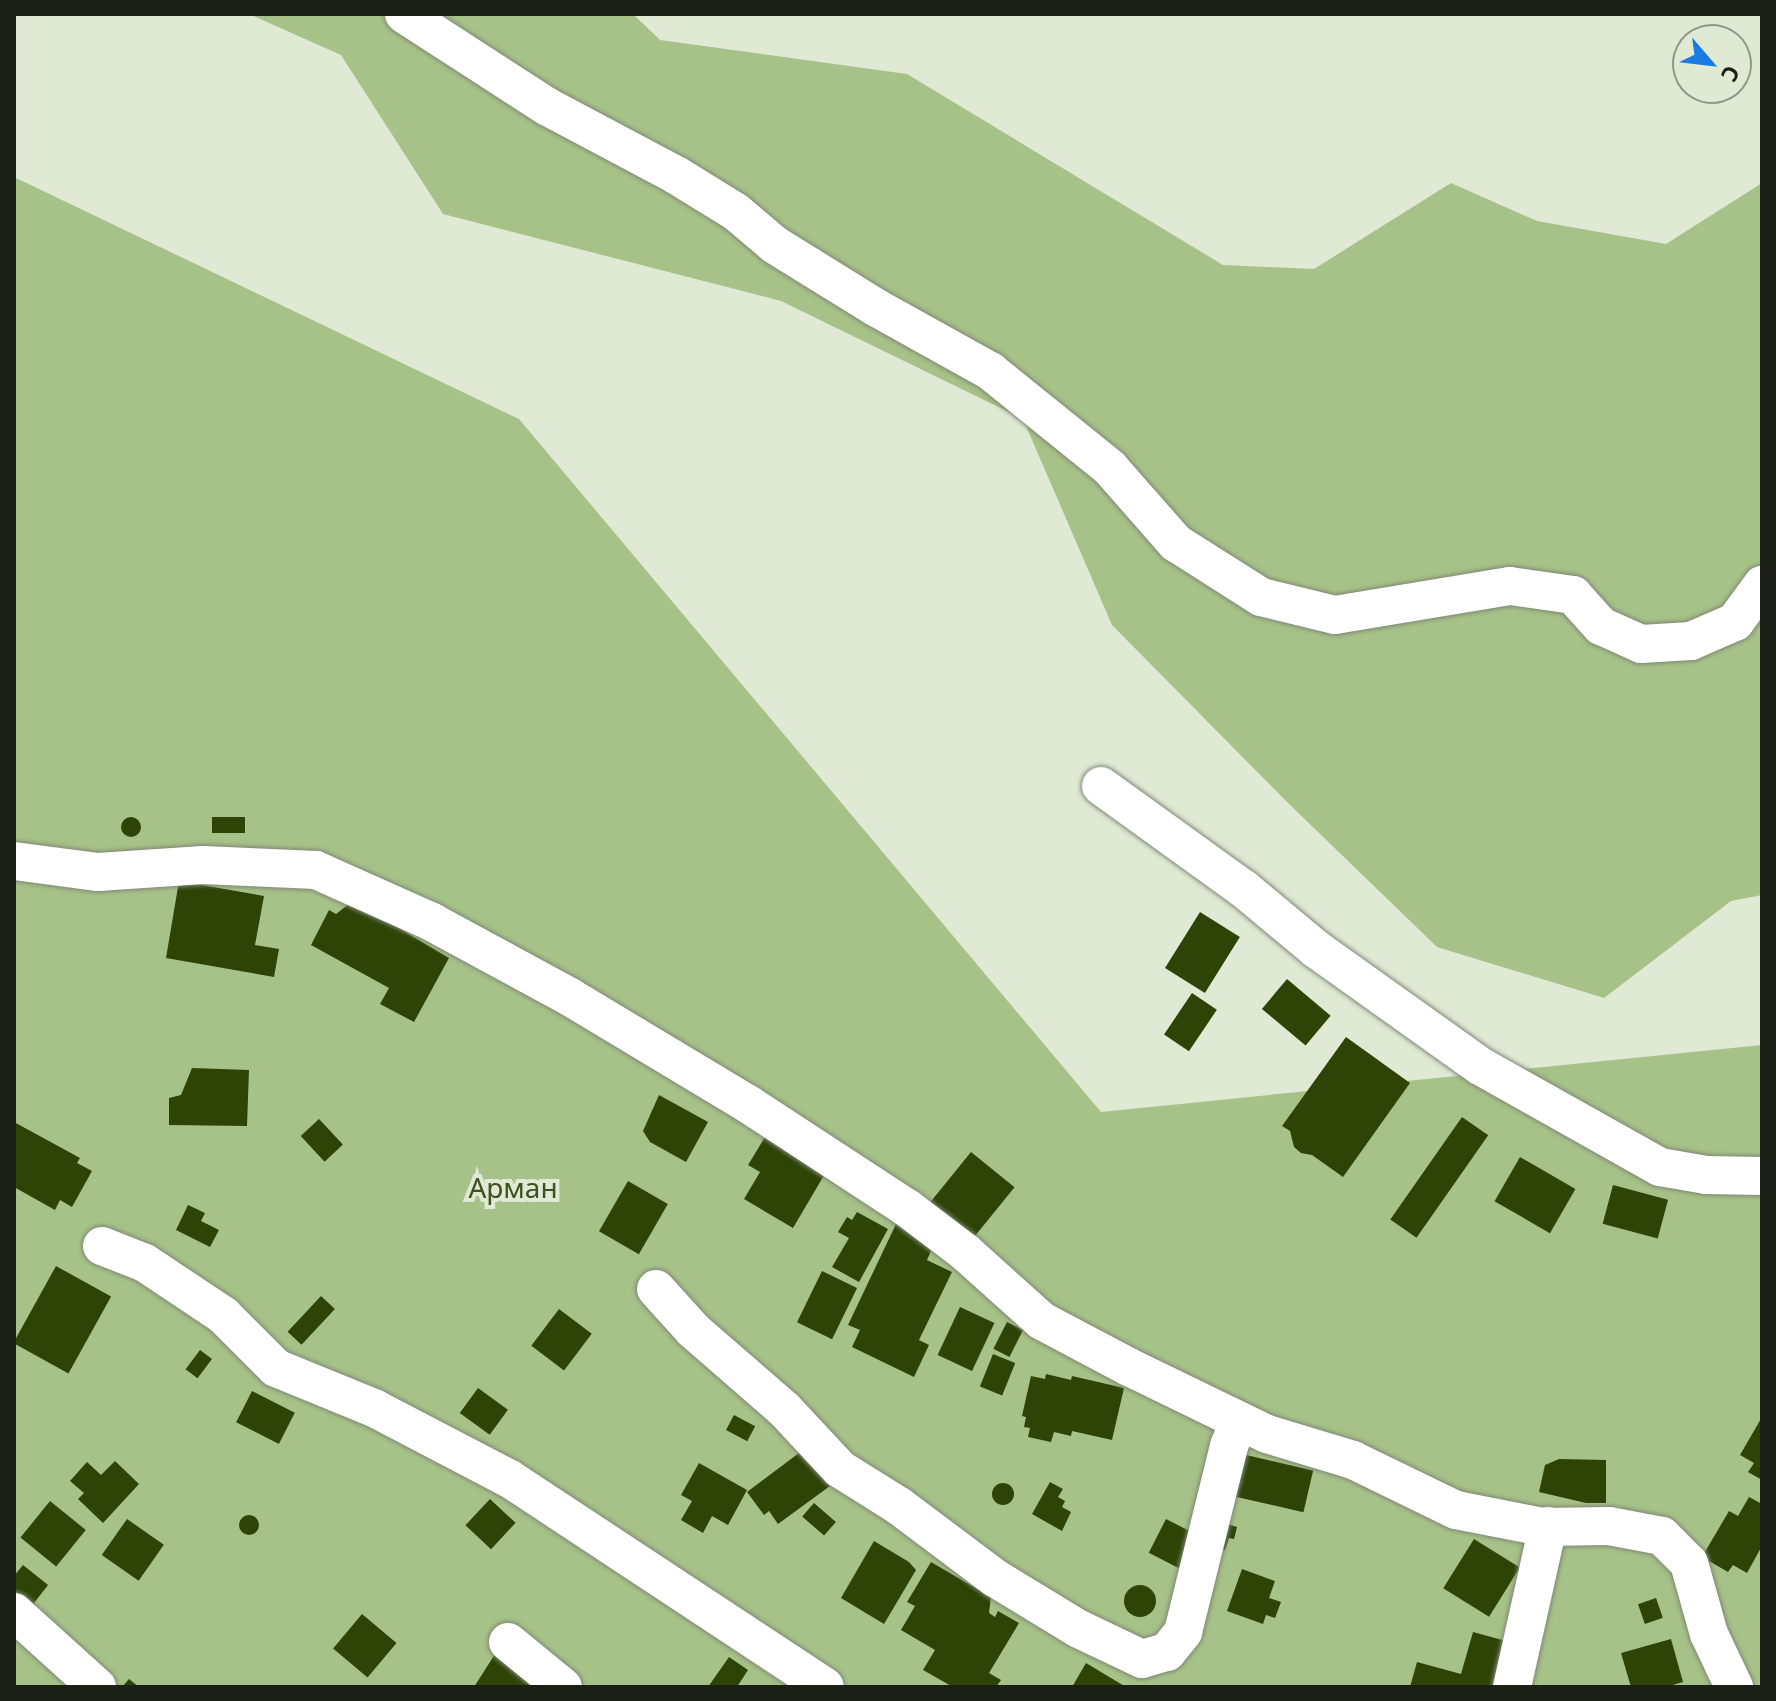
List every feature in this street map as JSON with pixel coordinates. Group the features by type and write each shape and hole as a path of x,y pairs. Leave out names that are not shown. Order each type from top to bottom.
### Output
{"street":[{"path":"404,14 548,107 736,212 775,245 875,307 990,371 1110,468 1176,543 1261,597 1335,615 1510,586 1573,595 1601,626 1641,644 1691,641 1735,622 1762,585"},
{"path":"1101,786 1244,889 1316,949 1480,1066 1660,1167 1706,1175 1762,1176"},
{"path":"14,861 98,872 203,865 316,870 432,922 597,1013 748,1104 907,1208 965,1252 1042,1321 1239,1421 1267,1434 1353,1460 1456,1510 1548,1526 1609,1526 1662,1536 1689,1563 1709,1634 1734,1687"},
{"path":"102,1246 145,1263 223,1315 276,1368 374,1408 510,1479 825,1687"},
{"path":"656,1289 693,1330 784,1409 840,1469 899,1506 995,1578 1079,1629 1142,1659 1167,1652 1183,1632 1229,1446 1239,1421"},
{"path":"1512,1687 1548,1526"},
{"path":"14,1612 97,1687"},
{"path":"508,1642 563,1687"}],"green space":[{"path":"249,14 633,14 660,40 907,74 1223,265 1314,269 1451,183 1537,221 1666,244 1762,183 1762,895 1731,901 1604,998 1437,947 1286,801 1112,625 1023,419 781,301 443,214 341,55"},
{"name":"Арман","path":"14,177 519,419 1101,1112 1762,1045 1762,1687 14,1687"}],"building":[{"path":"131,817 138,820 141,827 138,834 131,837 124,834 121,827 124,820"},
{"path":"212,817 245,817 245,833 212,833"},
{"path":"179,881 264,896 255,945 279,949 274,977 166,958"},
{"path":"353,901 449,958 414,1022 380,1004 389,988 311,945 329,910 336,914"},
{"path":"1200,912 1240,937 1205,993 1165,968"},
{"path":"1287,979 1331,1016 1306,1046 1262,1009"},
{"path":"1192,993 1217,1010 1189,1051 1164,1034"},
{"path":"1346,1037 1410,1083 1343,1177 1312,1155 1301,1153 1294,1147 1290,1131 1282,1126"},
{"path":"192,1068 249,1070 247,1126 169,1125 169,1098 181,1095"},
{"path":"659,1095 708,1122 686,1162 650,1142 643,1131"},
{"path":"1462,1117 1488,1135 1417,1238 1390,1219"},
{"path":"319,1119 343,1145 325,1162 301,1136"},
{"path":"14,1122 80,1158 77,1163 92,1171 72,1207 60,1200 55,1210 14,1187"},
{"path":"765,1137 826,1172 793,1228 744,1199 760,1172 748,1165"},
{"path":"971,1152 1015,1187 972,1240 928,1205"},
{"path":"1520,1157 1575,1189 1550,1233 1494,1201"},
{"path":"628,1181 668,1204 639,1254 599,1231"},
{"path":"1613,1185 1668,1200 1658,1238 1603,1224"},
{"path":"188,1205 205,1213 201,1221 219,1230 210,1247 176,1230"},
{"path":"857,1212 888,1229 859,1282 832,1267 849,1238 838,1232 847,1217 852,1220"},
{"path":"896,1224 935,1242 927,1260 952,1272 919,1340 929,1345 914,1377 852,1347 860,1330 848,1325"},
{"path":"56,1266 111,1297 68,1374 14,1343"},
{"path":"822,1271 857,1288 832,1339 797,1322"},
{"path":"321,1296 335,1309 301,1345 288,1332"},
{"path":"960,1307 994,1323 972,1371 938,1355"},
{"path":"559,1309 592,1334 564,1370 531,1346"},
{"path":"1007,1322 1023,1330 1009,1357 993,1349"},
{"path":"200,1350 212,1359 198,1378 186,1369"},
{"path":"993,1354 1015,1363 1002,1395 980,1386"},
{"path":"1046,1374 1071,1380 1072,1376 1124,1388 1112,1440 1072,1431 1071,1436 1054,1432 1051,1442 1028,1437 1030,1428 1024,1427 1026,1417 1022,1416 1031,1376 1045,1379"},
{"path":"478,1388 508,1410 490,1435 460,1413"},
{"path":"252,1391 295,1413 279,1444 236,1422"},
{"path":"734,1415 755,1426 747,1441 726,1430"},
{"path":"1762,1417 1762,1480 1748,1472 1754,1463 1740,1455"},
{"path":"803,1450 830,1486 778,1524 769,1511 764,1515 747,1492"},
{"path":"1242,1454 1313,1470 1303,1512 1232,1496"},
{"path":"1559,1459 1606,1460 1606,1503 1586,1503 1539,1492 1545,1465"},
{"path":"115,1461 139,1484 103,1523 78,1499 84,1493 70,1481 87,1462 101,1475"},
{"path":"699,1463 747,1490 728,1525 712,1516 703,1533 681,1520 692,1501 681,1495"},
{"path":"1050,1482 1063,1489 1058,1497 1065,1501 1062,1507 1071,1512 1062,1531 1032,1514"},
{"path":"1003,1483 1011,1486 1014,1494 1011,1502 1003,1505 995,1502 992,1494 995,1486"},
{"path":"1749,1497 1762,1504 1762,1546 1747,1573 1733,1565 1728,1572 1702,1557 1729,1511 1738,1516"},
{"path":"490,1499 516,1523 491,1549 465,1525"},
{"path":"50,1501 86,1530 56,1566 20,1538"},
{"path":"814,1503 836,1522 824,1536 802,1517"},
{"path":"249,1515 256,1518 259,1525 256,1532 249,1535 242,1532 239,1525 242,1518"},
{"path":"127,1519 164,1545 139,1581 102,1555"},
{"path":"1166,1519 1197,1535 1180,1569 1149,1553"},
{"path":"1221,1522 1237,1527 1234,1539 1229,1538 1225,1550 1214,1547"},
{"path":"1474,1539 1520,1568 1489,1617 1443,1588"},
{"path":"874,1541 909,1562 916,1570 884,1624 841,1598"},
{"path":"931,1562 991,1597 989,1613 995,1617 998,1611 1019,1623 989,1673 1001,1680 996,1687 953,1687 923,1670 935,1650 901,1630 915,1606 907,1602"},
{"path":"23,1565 48,1585 27,1612 14,1602 14,1576"},
{"path":"1242,1569 1275,1581 1269,1598 1281,1602 1275,1618 1266,1615 1263,1624 1227,1611"},
{"path":"1140,1585 1151,1590 1156,1601 1151,1612 1140,1617 1129,1612 1124,1601 1129,1590"},
{"path":"1656,1598 1663,1618 1645,1624 1638,1604"},
{"path":"362,1614 396,1643 368,1677 333,1648"},
{"path":"1473,1632 1517,1644 1505,1687 1410,1687 1417,1662 1461,1674"},
{"path":"1671,1639 1683,1682 1666,1687 1631,1687 1621,1653"},
{"path":"497,1651 554,1687 474,1687"},
{"path":"729,1657 748,1670 737,1687 708,1687"},
{"path":"1086,1663 1126,1687 1072,1687"},
{"path":"129,1679 139,1687 122,1687"}]}
